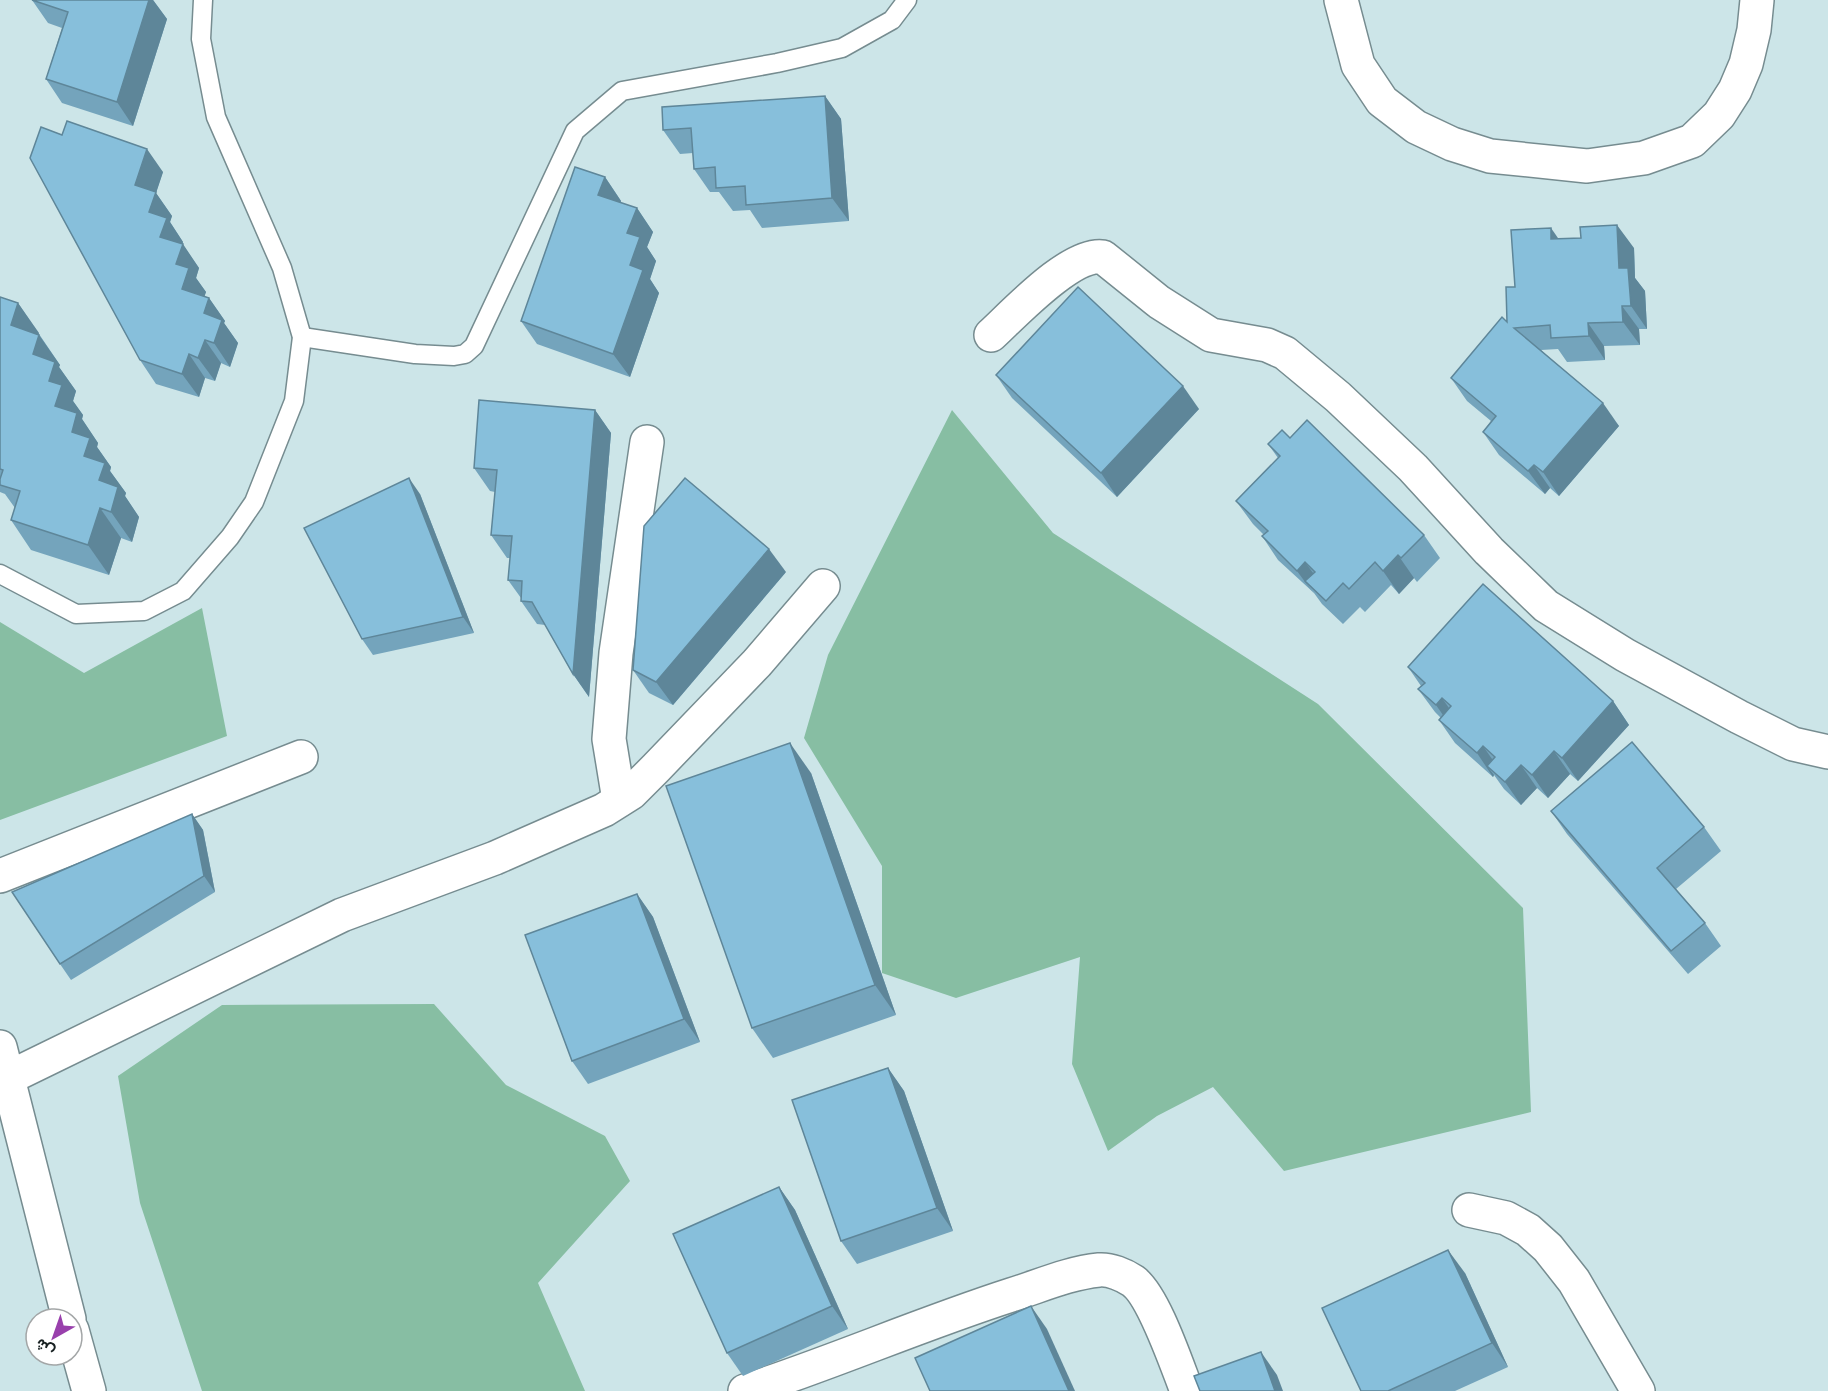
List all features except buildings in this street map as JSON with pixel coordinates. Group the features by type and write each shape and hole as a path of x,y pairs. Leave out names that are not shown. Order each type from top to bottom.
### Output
{"street":[{"path":"1341,0 1358,64 1382,101 1416,127 1452,144 1490,156 1587,166 1644,158 1692,141 1719,115 1735,90 1746,64 1754,30 1757,0"},
{"path":"991,335 1055,276 1092,256 1103,257 1159,302 1211,335 1267,345 1285,353 1338,397 1413,468 1546,606 1625,655 1739,717 1793,744 1828,752"},
{"path":"619,800 609,739 616,652 647,442"},
{"path":"8,1078 342,915 495,858 588,818 631,794 757,663 823,586"},
{"path":"0,876 301,757"},
{"path":"0,1047 66,1307"},
{"path":"1469,1210 1506,1218 1528,1230 1548,1248 1574,1281 1638,1391"},
{"path":"745,1391 888,1341 984,1304 1072,1276 1101,1270 1121,1275 1135,1283 1146,1297 1187,1391"},
{"path":"82,1367 89,1391"}],"lane":[{"path":"0,574 76,614 144,611 183,591 230,537 254,502 294,401 302,337 282,268 216,117 201,39 203,0"},
{"path":"302,337 415,354 454,356 465,354 474,346 575,131 622,91 777,63 842,48 891,20 907,0"}],"green space":[{"path":"952,410 1053,533 1318,704 1523,908 1531,1112 1284,1171 1213,1087 1157,1116 1108,1151 1072,1064 1080,957 956,998 882,973 882,866 804,738 828,655"},
{"path":"202,608 227,736 0,820 0,622 84,673"},
{"path":"434,1004 506,1085 605,1136 630,1181 538,1283 585,1391 202,1391 140,1203 118,1076 222,1005"}]}
